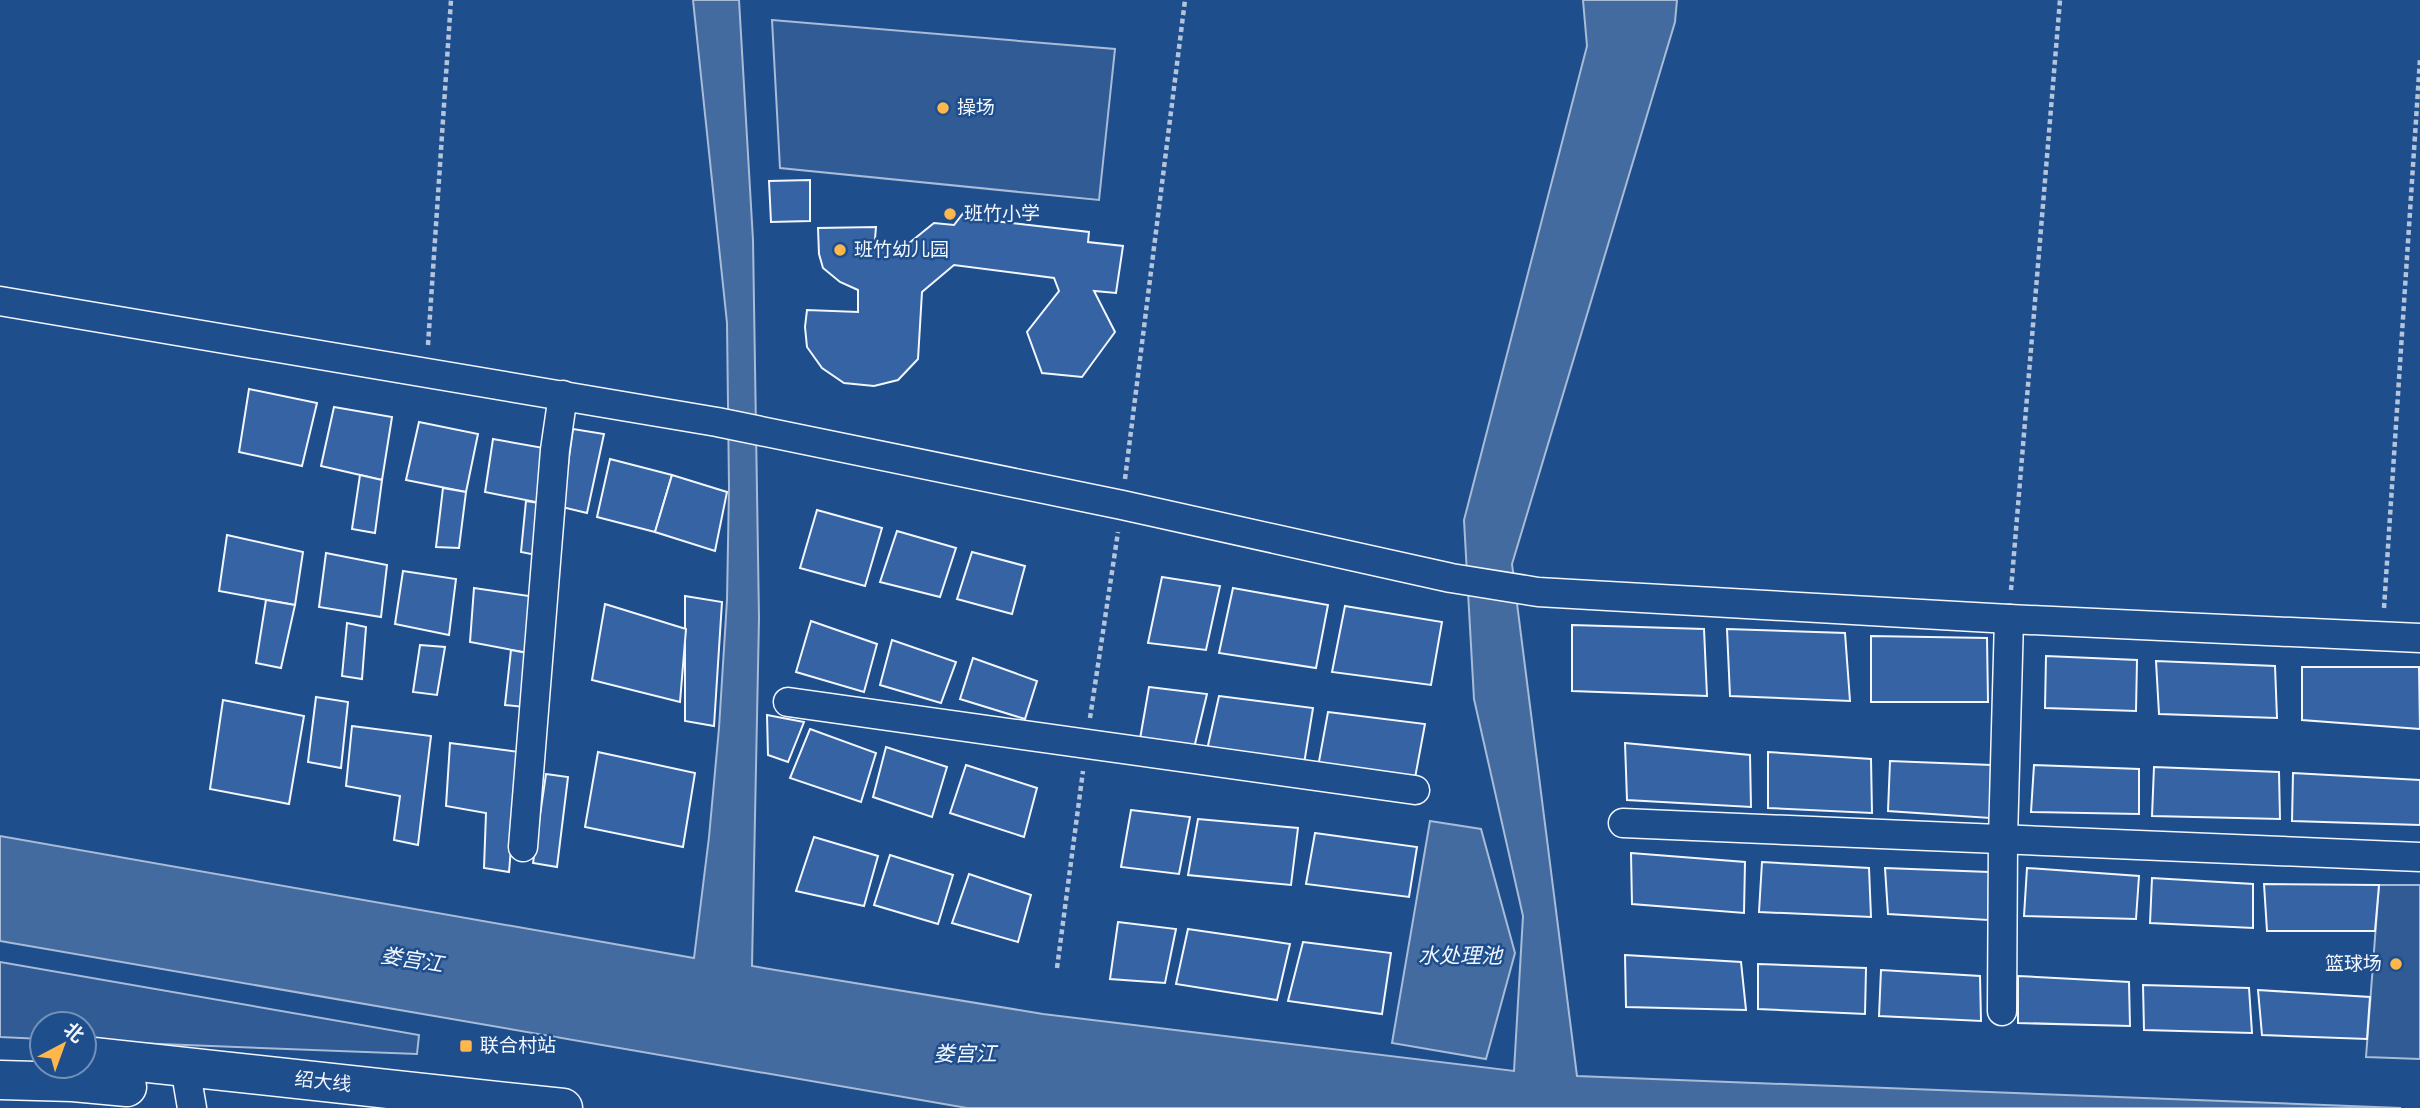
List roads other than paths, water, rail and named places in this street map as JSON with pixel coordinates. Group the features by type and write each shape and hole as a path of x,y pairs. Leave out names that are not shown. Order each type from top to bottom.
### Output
{"main road":[{"path":"0,1053 28,1054"},
{"name":"绍大线","path":"98,1060 189,1089 332,1108"},
{"name":"绍大线","path":"0,1080 563,1108"}],"street":[{"path":"0,301 717,422 1122,505 1451,578 1538,592 2009,619 2420,638"},
{"path":"523,847 554,464 563,396"},
{"path":"2002,1010 2009,619"},
{"path":"788,702 1415,790"},
{"path":"1623,823 2420,857"}],"water":[{"name":"娄宫江","path":"693,0 739,0 753,240 759,618 752,966 1043,1014 1514,1071 1523,916 1474,699 1464,520 1587,46 1583,0 1677,0 1675,22 1512,564 1577,1076 2401,1108 967,1108 0,941 0,836 694,958 719,728 727,600 729,487 727,323"},
{"name":"水处理池","path":"1430,821 1481,829 1515,953 1486,1059 1392,1043"}],"place":[{"name":"操场","path":"943,108"},
{"name":"班竹小学","path":"950,214"},
{"name":"班竹幼儿园","path":"840,250"},
{"name":"篮球场","path":"2396,964"},
{"name":"联合村站","path":"466,1046"}]}
